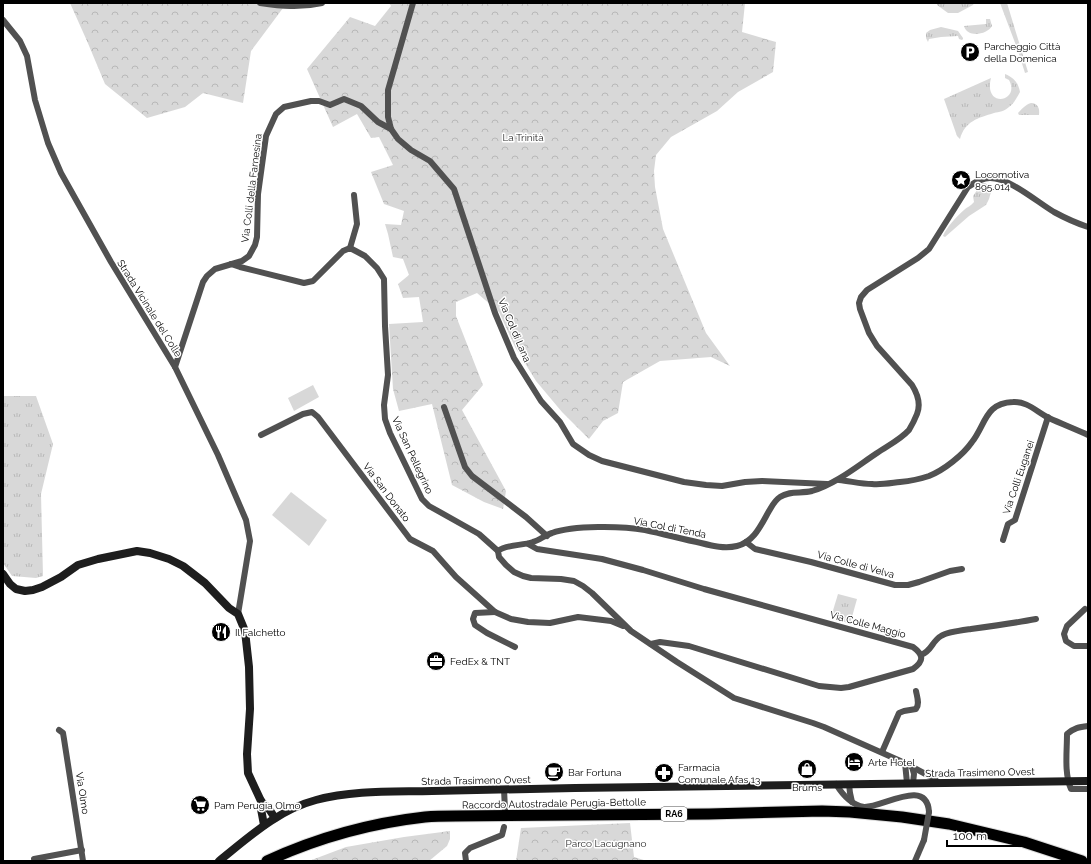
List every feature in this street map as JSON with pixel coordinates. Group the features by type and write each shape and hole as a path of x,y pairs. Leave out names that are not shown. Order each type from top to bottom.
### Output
{"highway":[{"name":"Raccordo Autostradale Perugia-Bettolle","path":"267,861 315,841 354,830 391,822 426,817 709,814 822,811 902,817 949,824 1024,842 1082,861"},
{"name":"RA6","path":"282,861 325,845 353,837 389,829 434,823 822,818 902,823 950,831 986,838 1024,848 1063,861"}],"main road":[{"path":"3,574 10,584 16,589 25,591 42,587 61,577 78,565 98,559 137,551 150,553 169,559 183,566 205,583 229,608 238,614 245,631 249,667 250,709 247,754 248,773 261,801 275,818"},
{"name":"Strada Trasimeno Ovest","path":"219,861 275,818 299,806 336,795 383,792 504,789 1088,780"},
{"path":"261,801 264,826"}],"street":[{"path":"260,3 290,7 322,3"},
{"path":"391,129 388,117 388,90 413,3"},
{"name":"Strada Vicinale del Colle","path":"3,20 20,41 27,56 35,100 48,143 61,173 111,262 175,367 218,455 246,520 250,541 238,614"},
{"name":"Via Colli della Farnesina","path":"175,367 203,282 215,269 242,261 249,256 255,245 257,237 258,194 266,136 276,114 284,106 319,100 330,105 344,99 361,106 378,122 391,129"},
{"name":"Via Col di Lana","path":"391,129 398,139 411,150 430,161 454,189 495,313 514,358 541,401 560,422 573,444 602,461 684,482 722,486 762,481 831,484"},
{"name":"Via Col di Tenda","path":"498,551 502,548 528,544 540,540 551,533 579,528 612,527 644,530 675,538 727,548 738,546 746,542 756,533 778,498 787,493 810,492 839,480 908,430 918,412 919,403 916,391 869,333 859,303 861,297 867,290 918,258 929,249 968,187 980,180 991,177 1004,181 1026,193 1054,212 1088,227"},
{"path":"231,264 304,283 312,281 343,251 350,248 357,224 354,195"},
{"name":"Via San Pellegrino","path":"350,248 365,256 377,268 384,279 388,375 384,405 384,419 422,499 429,506 479,534 498,551"},
{"path":"839,480 873,484 916,480 930,476 944,468 955,459 972,442 989,412 995,407 1004,403 1014,402 1026,404 1048,417 1088,435"},
{"path":"444,407 465,468 472,476 526,517 546,536"},
{"name":"Via San Donato","path":"261,435 303,414 312,412 318,417 410,539 433,551 456,577 495,612 511,619 528,622 550,623 578,617 611,621 625,627"},
{"name":"Via Colli Euganei","path":"1003,540 1008,524 1015,520 1048,417"},
{"name":"Via Colle di Velva","path":"746,542 755,549 811,562 895,585 908,585 950,571 962,569"},
{"name":"Via Colle Maggio","path":"528,544 537,549 602,559 643,570 704,589 913,647 918,650 921,655"},
{"path":"498,551 499,557 506,565 514,572 523,576 531,578 574,581 583,586 592,593 625,627 734,698 813,723 882,752 933,778 939,783"},
{"path":"1084,609 1067,626 1064,634 1066,642 1074,646 1088,646"},
{"name":"Via San Donato","path":"495,612 475,613 473,619 475,625 487,633 515,647"},
{"path":"651,644 660,642 689,646 819,686 841,688 859,685 913,669 921,662 921,655 926,654 941,636 963,630 1036,619"},
{"path":"882,752 899,713 916,709 918,704 916,691"},
{"path":"1088,726 1078,727 1071,730 1067,734 1067,781 1071,789 1088,789"},
{"name":"Via Olmo","path":"59,730 63,733 83,861"},
{"path":"905,763 910,783"},
{"path":"910,783 914,779 914,771 912,767"},
{"path":"836,784 843,794 852,802 865,807 907,796 914,795 922,798 928,806 929,812 924,840 915,861"},
{"path":"850,784 852,802"},
{"path":"504,789 504,810"},
{"path":"466,861 465,853 470,848 502,835 504,827"},
{"path":"34,859 82,850"}],"green space":[{"path":"70,3 288,3 251,51 243,103 203,93 185,107 147,118 105,84"},
{"name":"La Trinità","path":"389,3 745,3 742,32 776,42 773,72 738,92 717,111 671,137 656,155 654,171 655,187 663,229 706,333 730,366 711,357 660,361 623,382 618,413 603,421 589,439 562,412 536,381 515,347 499,312 477,293 456,302 456,316 483,385 462,410 506,491 503,509 484,502 452,485 432,404 399,411 393,389 389,324 423,322 419,297 403,298 398,284 409,275 403,259 393,257 385,224 401,225 404,211 384,204 371,172 393,165 379,137 371,138 357,114 333,127 307,69 350,17 375,26 391,6"},
{"path":"937,3 974,3 958,13 948,13 937,5"},
{"path":"1000,3 1007,3 1028,72 1025,73"},
{"path":"986,19 990,19 992,26 982,33 973,34 966,30 964,26 986,24"},
{"path":"941,27 958,31 963,39 959,39 958,36 941,37 929,39 928,42 926,33 930,30"},
{"path":"1005,74 1015,81 1020,92 1014,102 1011,106 1004,110 973,121 965,128 960,139 957,136 944,99 991,78 990,88 992,94 996,98 1002,99 1010,93 1011,88 1009,80 1005,78"},
{"path":"1031,103 1038,107 1039,115 1019,115 1018,113 1022,109"},
{"path":"982,183 990,186 991,192 986,205 969,216 945,237 943,236 955,219 965,209 972,205 974,202 973,196"},
{"path":"313,385 319,397 294,411 288,398"},
{"path":"3,396 36,396 53,444 41,494 43,576 36,578 12,576 3,563"},
{"path":"291,492 327,520 309,546 272,515"},
{"path":"838,594 857,599 850,624 831,617"},
{"name":"Parco Lacugnano","path":"630,823 634,857 647,861 516,861 521,828"},
{"path":"450,831 450,839 447,846 429,861 309,861 346,847"}],"place":[{"name":"Parcheggio Città della Domenica","path":"970,52"},
{"name":"Locomotiva 895.014","path":"961,180"},
{"name":"Il Falchetto","path":"221,632"},
{"name":"FedEx & TNT","path":"436,661"},
{"name":"Arte Hotel","path":"854,762"},
{"name":"Brums","path":"807,769"},
{"name":"Bar Fortuna","path":"554,772"},
{"name":"Farmacia Comunale Afas 13","path":"664,773"},
{"name":"Pam Perugia Olmo","path":"200,805"}]}
